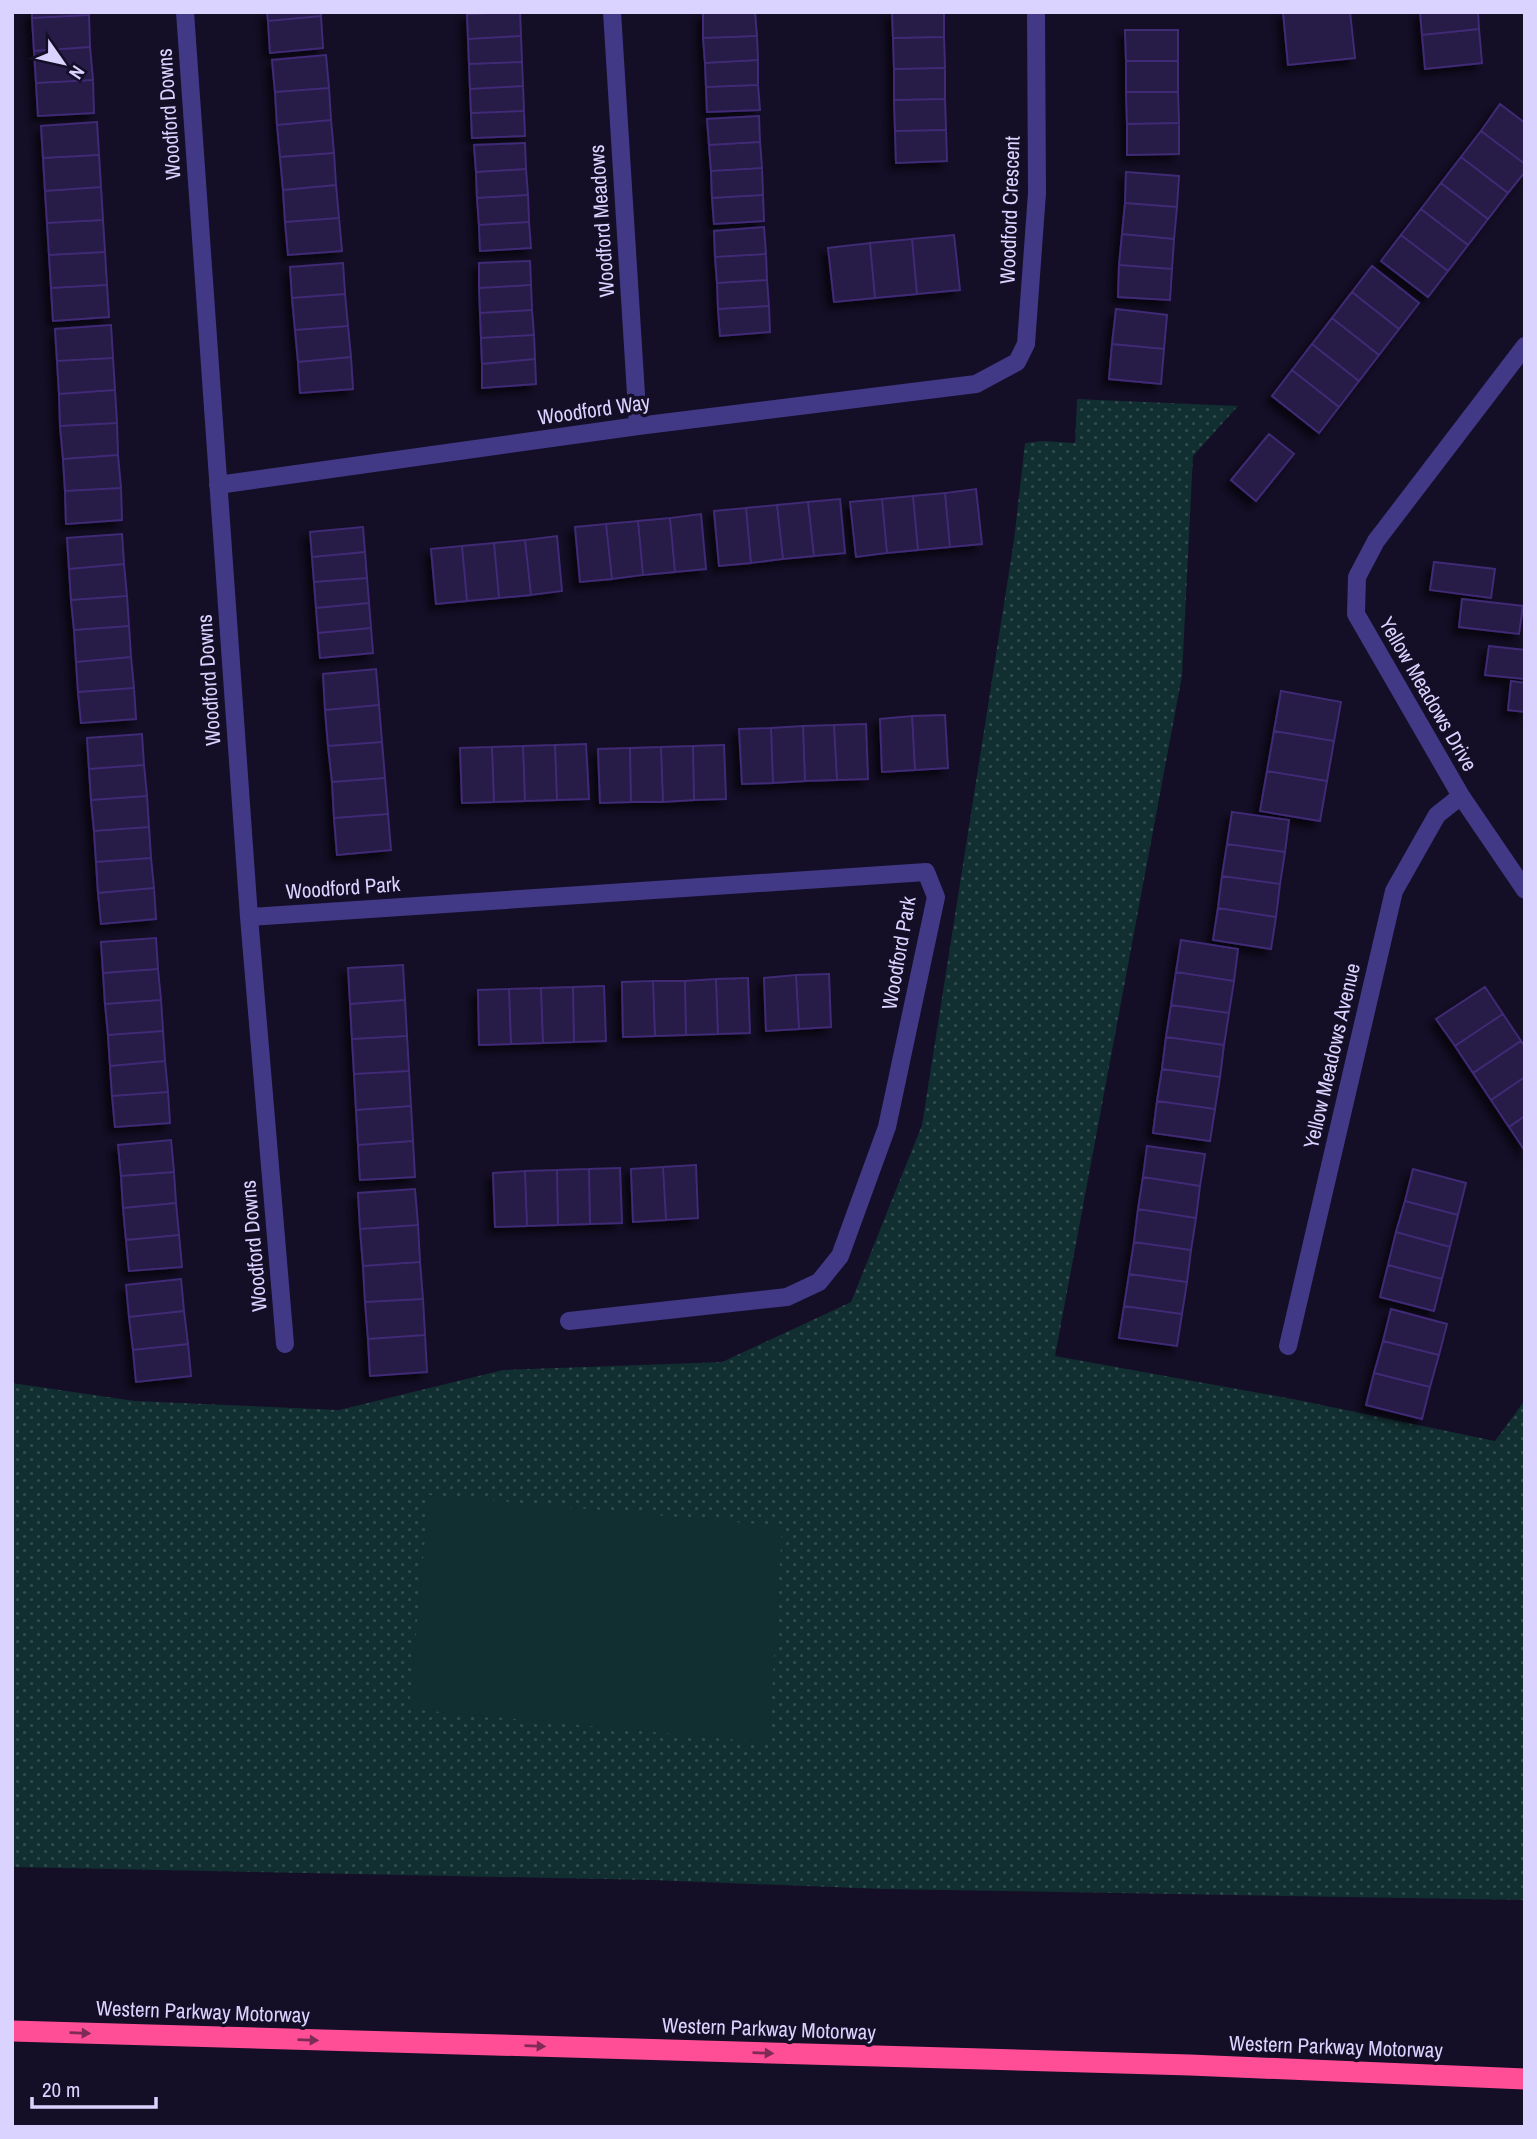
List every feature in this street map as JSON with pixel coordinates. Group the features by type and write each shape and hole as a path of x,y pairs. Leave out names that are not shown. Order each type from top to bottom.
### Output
{"highway":[{"name":"Western Parkway Motorway","path":"12,2031 1176,2065 1525,2080"}],"street":[{"name":"Woodford Downs","path":"185,12 249,917 285,1344"},
{"name":"Woodford Meadows","path":"612,12 638,426"},
{"name":"Woodford Crescent","path":"976,384 1017,362 1026,344 1037,193 1036,12"},
{"name":"Yellow Meadows Drive","path":"1525,346 1377,541 1357,577 1356,614 1461,796 1525,890"},
{"name":"Woodford Way","path":"218,485 638,426 976,384"},
{"name":"Yellow Meadows Avenue","path":"1288,1346 1394,891 1437,815 1461,796"},
{"name":"Woodford Park","path":"249,917 926,872 936,897 887,1127 840,1256 819,1282 787,1297 569,1321"}],"green space":[{"path":"1077,399 1238,406 1193,456 1182,676 1055,1356 1293,1399 1495,1441 1525,1400 1525,1900 882,1889 651,1880 12,1867 12,1383 135,1401 339,1410 503,1370 722,1362 851,1302 922,1125 1014,540 1025,443 1075,443"},
{"path":"429,1495 782,1526 769,1743 409,1709"}],"building":[{"path":"32,12 89,12 89,15 32,18"},
{"path":"267,12 321,12 321,16 268,21"},
{"path":"520,12 521,36 468,39 467,14"},
{"path":"755,12 757,36 703,38 703,13"},
{"path":"892,12 944,12 944,37 893,38"},
{"path":"1283,12 1350,12 1355,58 1288,65"},
{"path":"1420,12 1478,12 1479,29 1422,35"},
{"path":"89,15 90,47 34,51 32,18"},
{"path":"321,16 323,48 270,53 268,21"},
{"path":"1479,29 1482,63 1425,69 1422,35"},
{"path":"1125,30 1178,30 1178,61 1126,61"},
{"path":"521,36 522,62 469,64 468,39"},
{"path":"757,36 758,60 705,63 703,38"},
{"path":"944,37 945,68 894,69 893,38"},
{"path":"90,47 93,80 36,83 34,51"},
{"path":"326,55 329,88 275,92 272,60"},
{"path":"758,60 758,85 706,87 705,63"},
{"path":"1126,61 1178,61 1178,92 1126,92"},
{"path":"522,62 523,86 470,89 469,64"},
{"path":"945,68 945,99 894,100 894,69"},
{"path":"93,80 94,113 38,116 36,83"},
{"path":"758,85 760,110 707,112 706,87"},
{"path":"523,86 524,111 471,113 470,89"},
{"path":"329,88 331,120 277,125 275,92"},
{"path":"1126,92 1178,92 1179,123 1127,124"},
{"path":"945,99 946,130 895,131 894,100"},
{"path":"1500,104 1525,123 1525,164 1481,131"},
{"path":"524,111 525,136 472,138 471,113"},
{"path":"759,116 760,142 709,145 707,119"},
{"path":"331,120 334,153 280,157 277,125"},
{"path":"97,122 99,155 43,158 41,126"},
{"path":"1179,123 1179,154 1127,155 1127,124"},
{"path":"946,130 947,161 896,163 895,131"},
{"path":"1481,131 1525,164 1525,172 1508,193 1461,157"},
{"path":"760,142 762,168 711,171 709,145"},
{"path":"525,143 526,169 476,172 474,145"},
{"path":"334,153 336,185 283,190 280,157"},
{"path":"99,155 101,187 45,191 43,158"},
{"path":"1461,157 1508,193 1488,219 1441,183"},
{"path":"762,168 763,195 712,198 711,171"},
{"path":"526,169 528,195 477,198 476,172"},
{"path":"1126,172 1179,176 1177,207 1125,203"},
{"path":"1441,183 1488,219 1468,245 1421,209"},
{"path":"336,185 339,218 285,222 283,190"},
{"path":"101,187 103,220 47,223 45,191"},
{"path":"528,195 529,222 479,225 477,198"},
{"path":"763,195 764,221 714,224 712,198"},
{"path":"1125,203 1177,207 1174,239 1122,234"},
{"path":"1421,209 1468,245 1448,271 1401,235"},
{"path":"339,218 342,251 288,255 285,222"},
{"path":"103,220 105,252 49,255 47,223"},
{"path":"529,222 531,248 480,251 479,225"},
{"path":"764,227 766,254 715,257 714,231"},
{"path":"1122,234 1174,239 1172,269 1119,265"},
{"path":"954,235 960,290 917,294 912,239"},
{"path":"1401,235 1448,271 1428,297 1381,261"},
{"path":"912,239 917,294 875,298 870,243"},
{"path":"870,243 875,298 834,302 828,248"},
{"path":"105,252 107,285 51,288 49,255"},
{"path":"766,254 767,280 717,283 715,257"},
{"path":"530,261 531,285 479,288 479,263"},
{"path":"343,263 345,294 292,298 290,267"},
{"path":"1119,265 1172,269 1170,300 1118,297"},
{"path":"1372,266 1419,303 1399,329 1352,292"},
{"path":"767,280 769,306 718,309 717,283"},
{"path":"107,285 109,317 53,321 51,288"},
{"path":"531,285 532,310 480,313 479,288"},
{"path":"1352,292 1399,329 1379,355 1332,318"},
{"path":"345,294 348,326 295,330 292,298"},
{"path":"769,306 770,332 720,336 718,309"},
{"path":"1116,309 1167,315 1164,349 1112,344"},
{"path":"532,310 534,335 481,338 480,313"},
{"path":"1332,318 1379,355 1359,381 1312,344"},
{"path":"111,325 113,358 57,361 55,329"},
{"path":"348,326 351,357 298,362 295,330"},
{"path":"534,335 535,359 482,364 481,338"},
{"path":"1112,344 1164,349 1161,384 1109,379"},
{"path":"1312,344 1359,381 1339,407 1292,370"},
{"path":"351,357 353,389 300,393 298,362"},
{"path":"113,358 115,390 59,394 57,361"},
{"path":"535,359 536,384 482,388 482,364"},
{"path":"1292,370 1339,407 1319,433 1272,396"},
{"path":"115,390 117,423 60,426 59,394"},
{"path":"117,423 118,455 63,459 60,426"},
{"path":"1269,434 1294,454 1256,501 1231,480"},
{"path":"118,455 121,488 65,491 63,459"},
{"path":"121,488 122,520 66,524 65,491"},
{"path":"976,489 982,544 950,547 945,493"},
{"path":"945,493 950,547 918,550 913,496"},
{"path":"913,496 918,550 887,553 882,499"},
{"path":"840,499 845,553 814,556 808,502"},
{"path":"882,499 887,553 856,557 850,502"},
{"path":"808,502 814,556 783,559 777,505"},
{"path":"777,505 783,559 751,563 746,508"},
{"path":"746,508 751,563 719,566 714,511"},
{"path":"701,514 706,569 675,572 670,518"},
{"path":"670,518 675,572 643,575 638,521"},
{"path":"638,521 643,575 612,579 606,524"},
{"path":"606,524 612,579 580,582 575,527"},
{"path":"363,527 365,552 312,557 310,532"},
{"path":"122,534 124,564 69,569 67,538"},
{"path":"557,536 562,591 531,595 525,540"},
{"path":"525,540 531,595 499,598 494,543"},
{"path":"494,543 499,598 467,601 462,546"},
{"path":"462,546 467,601 436,604 431,549"},
{"path":"365,552 367,578 314,582 312,557"},
{"path":"1434,562 1495,569 1491,598 1430,590"},
{"path":"124,564 127,596 71,600 69,569"},
{"path":"367,578 369,603 316,608 314,582"},
{"path":"127,596 129,626 74,630 71,600"},
{"path":"1462,599 1523,606 1519,634 1459,627"},
{"path":"369,603 371,628 318,633 316,608"},
{"path":"129,626 131,657 76,662 74,630"},
{"path":"371,628 373,653 320,658 318,633"},
{"path":"1489,646 1525,650 1525,679 1485,675"},
{"path":"131,657 134,688 78,692 76,662"},
{"path":"376,669 379,705 325,710 323,674"},
{"path":"1511,681 1525,683 1525,712 1508,710"},
{"path":"134,688 136,719 81,723 78,692"},
{"path":"1281,691 1341,702 1334,741 1274,731"},
{"path":"379,705 382,742 328,746 325,710"},
{"path":"945,715 948,768 915,770 912,716"},
{"path":"912,716 915,770 882,772 880,719"},
{"path":"866,724 868,779 837,780 834,725"},
{"path":"834,725 837,780 805,781 803,726"},
{"path":"803,726 805,781 773,783 771,728"},
{"path":"771,728 773,783 742,784 739,729"},
{"path":"1274,731 1334,741 1327,781 1267,771"},
{"path":"142,734 144,765 89,769 87,738"},
{"path":"382,742 385,778 332,782 328,746"},
{"path":"586,744 589,799 557,800 555,745"},
{"path":"555,745 557,800 525,801 523,746"},
{"path":"724,745 726,799 694,800 693,746"},
{"path":"523,746 525,801 494,802 492,747"},
{"path":"693,746 694,800 663,802 661,747"},
{"path":"492,747 494,802 462,803 460,748"},
{"path":"661,747 663,802 631,802 630,748"},
{"path":"630,748 631,802 600,803 598,749"},
{"path":"144,765 147,796 91,800 89,769"},
{"path":"1267,771 1327,781 1320,821 1260,811"},
{"path":"385,778 388,814 334,818 332,782"},
{"path":"147,796 149,827 94,831 91,800"},
{"path":"1232,812 1289,820 1285,852 1227,844"},
{"path":"388,814 391,850 337,855 334,818"},
{"path":"149,827 151,858 96,862 94,831"},
{"path":"1227,844 1285,852 1280,884 1222,876"},
{"path":"151,858 154,888 98,893 96,862"},
{"path":"1222,876 1280,884 1276,917 1218,908"},
{"path":"154,888 156,919 101,924 98,893"},
{"path":"1218,908 1276,917 1271,949 1213,940"},
{"path":"156,938 158,969 103,973 101,942"},
{"path":"1181,940 1238,949 1234,981 1176,972"},
{"path":"403,965 405,1000 350,1004 348,968"},
{"path":"158,969 161,1000 105,1004 103,973"},
{"path":"1176,972 1234,981 1229,1013 1171,1005"},
{"path":"829,974 831,1027 799,1029 796,975"},
{"path":"796,975 799,1029 766,1031 764,978"},
{"path":"748,978 750,1033 718,1034 716,979"},
{"path":"716,979 718,1034 686,1035 685,981"},
{"path":"653,981 655,1036 623,1037 622,982"},
{"path":"653,981 685,981 686,1035 655,1036"},
{"path":"604,986 606,1041 574,1042 573,987"},
{"path":"573,987 574,1042 543,1043 541,988"},
{"path":"1485,987 1503,1014 1455,1046 1436,1019"},
{"path":"541,988 543,1043 511,1044 509,989"},
{"path":"509,989 511,1044 479,1045 478,990"},
{"path":"161,1000 163,1031 108,1035 105,1004"},
{"path":"405,1000 407,1036 352,1039 350,1004"},
{"path":"1171,1005 1229,1013 1224,1045 1166,1037"},
{"path":"1503,1014 1521,1041 1473,1073 1455,1046"},
{"path":"163,1031 165,1061 110,1066 108,1035"},
{"path":"407,1036 409,1071 354,1074 352,1039"},
{"path":"1166,1037 1224,1045 1220,1077 1162,1069"},
{"path":"1521,1041 1525,1047 1525,1077 1491,1100 1473,1073"},
{"path":"165,1061 168,1092 112,1096 110,1066"},
{"path":"1162,1069 1220,1077 1215,1109 1157,1101"},
{"path":"409,1071 411,1106 356,1110 354,1074"},
{"path":"1525,1077 1525,1116 1509,1127 1491,1100"},
{"path":"168,1092 170,1123 115,1127 112,1096"},
{"path":"1157,1101 1215,1109 1210,1141 1153,1133"},
{"path":"411,1106 413,1141 358,1145 356,1110"},
{"path":"1525,1116 1525,1151 1509,1127"},
{"path":"171,1140 174,1172 121,1176 118,1145"},
{"path":"413,1141 415,1177 360,1180 358,1145"},
{"path":"1147,1146 1205,1154 1200,1186 1143,1177"},
{"path":"696,1165 698,1218 666,1220 663,1167"},
{"path":"663,1167 666,1220 633,1222 631,1169"},
{"path":"620,1168 622,1223 590,1224 589,1169"},
{"path":"589,1169 590,1224 558,1225 557,1170"},
{"path":"1413,1169 1466,1183 1458,1215 1405,1201"},
{"path":"557,1170 558,1225 527,1226 525,1171"},
{"path":"525,1171 527,1226 495,1227 493,1173"},
{"path":"174,1172 176,1203 123,1208 121,1176"},
{"path":"1143,1177 1200,1186 1196,1218 1138,1209"},
{"path":"415,1189 418,1225 360,1229 358,1193"},
{"path":"1405,1201 1458,1215 1450,1247 1396,1232"},
{"path":"176,1203 179,1235 126,1240 123,1208"},
{"path":"1138,1209 1196,1218 1191,1250 1134,1242"},
{"path":"418,1225 420,1262 363,1266 360,1229"},
{"path":"1396,1232 1450,1247 1442,1279 1388,1265"},
{"path":"179,1235 182,1267 129,1271 126,1240"},
{"path":"1134,1242 1191,1250 1187,1282 1129,1274"},
{"path":"420,1262 423,1299 365,1302 363,1266"},
{"path":"1388,1265 1442,1279 1434,1311 1380,1297"},
{"path":"1129,1274 1187,1282 1182,1314 1124,1306"},
{"path":"181,1279 184,1311 129,1317 126,1285"},
{"path":"423,1299 425,1335 368,1339 365,1302"},
{"path":"1124,1306 1182,1314 1177,1346 1119,1338"},
{"path":"1391,1309 1447,1324 1439,1355 1383,1341"},
{"path":"184,1311 188,1344 133,1350 129,1317"},
{"path":"425,1335 427,1372 370,1376 368,1339"},
{"path":"1383,1341 1439,1355 1430,1387 1374,1373"},
{"path":"188,1344 191,1376 136,1382 133,1350"},
{"path":"1374,1373 1430,1387 1422,1419 1366,1405"}]}
